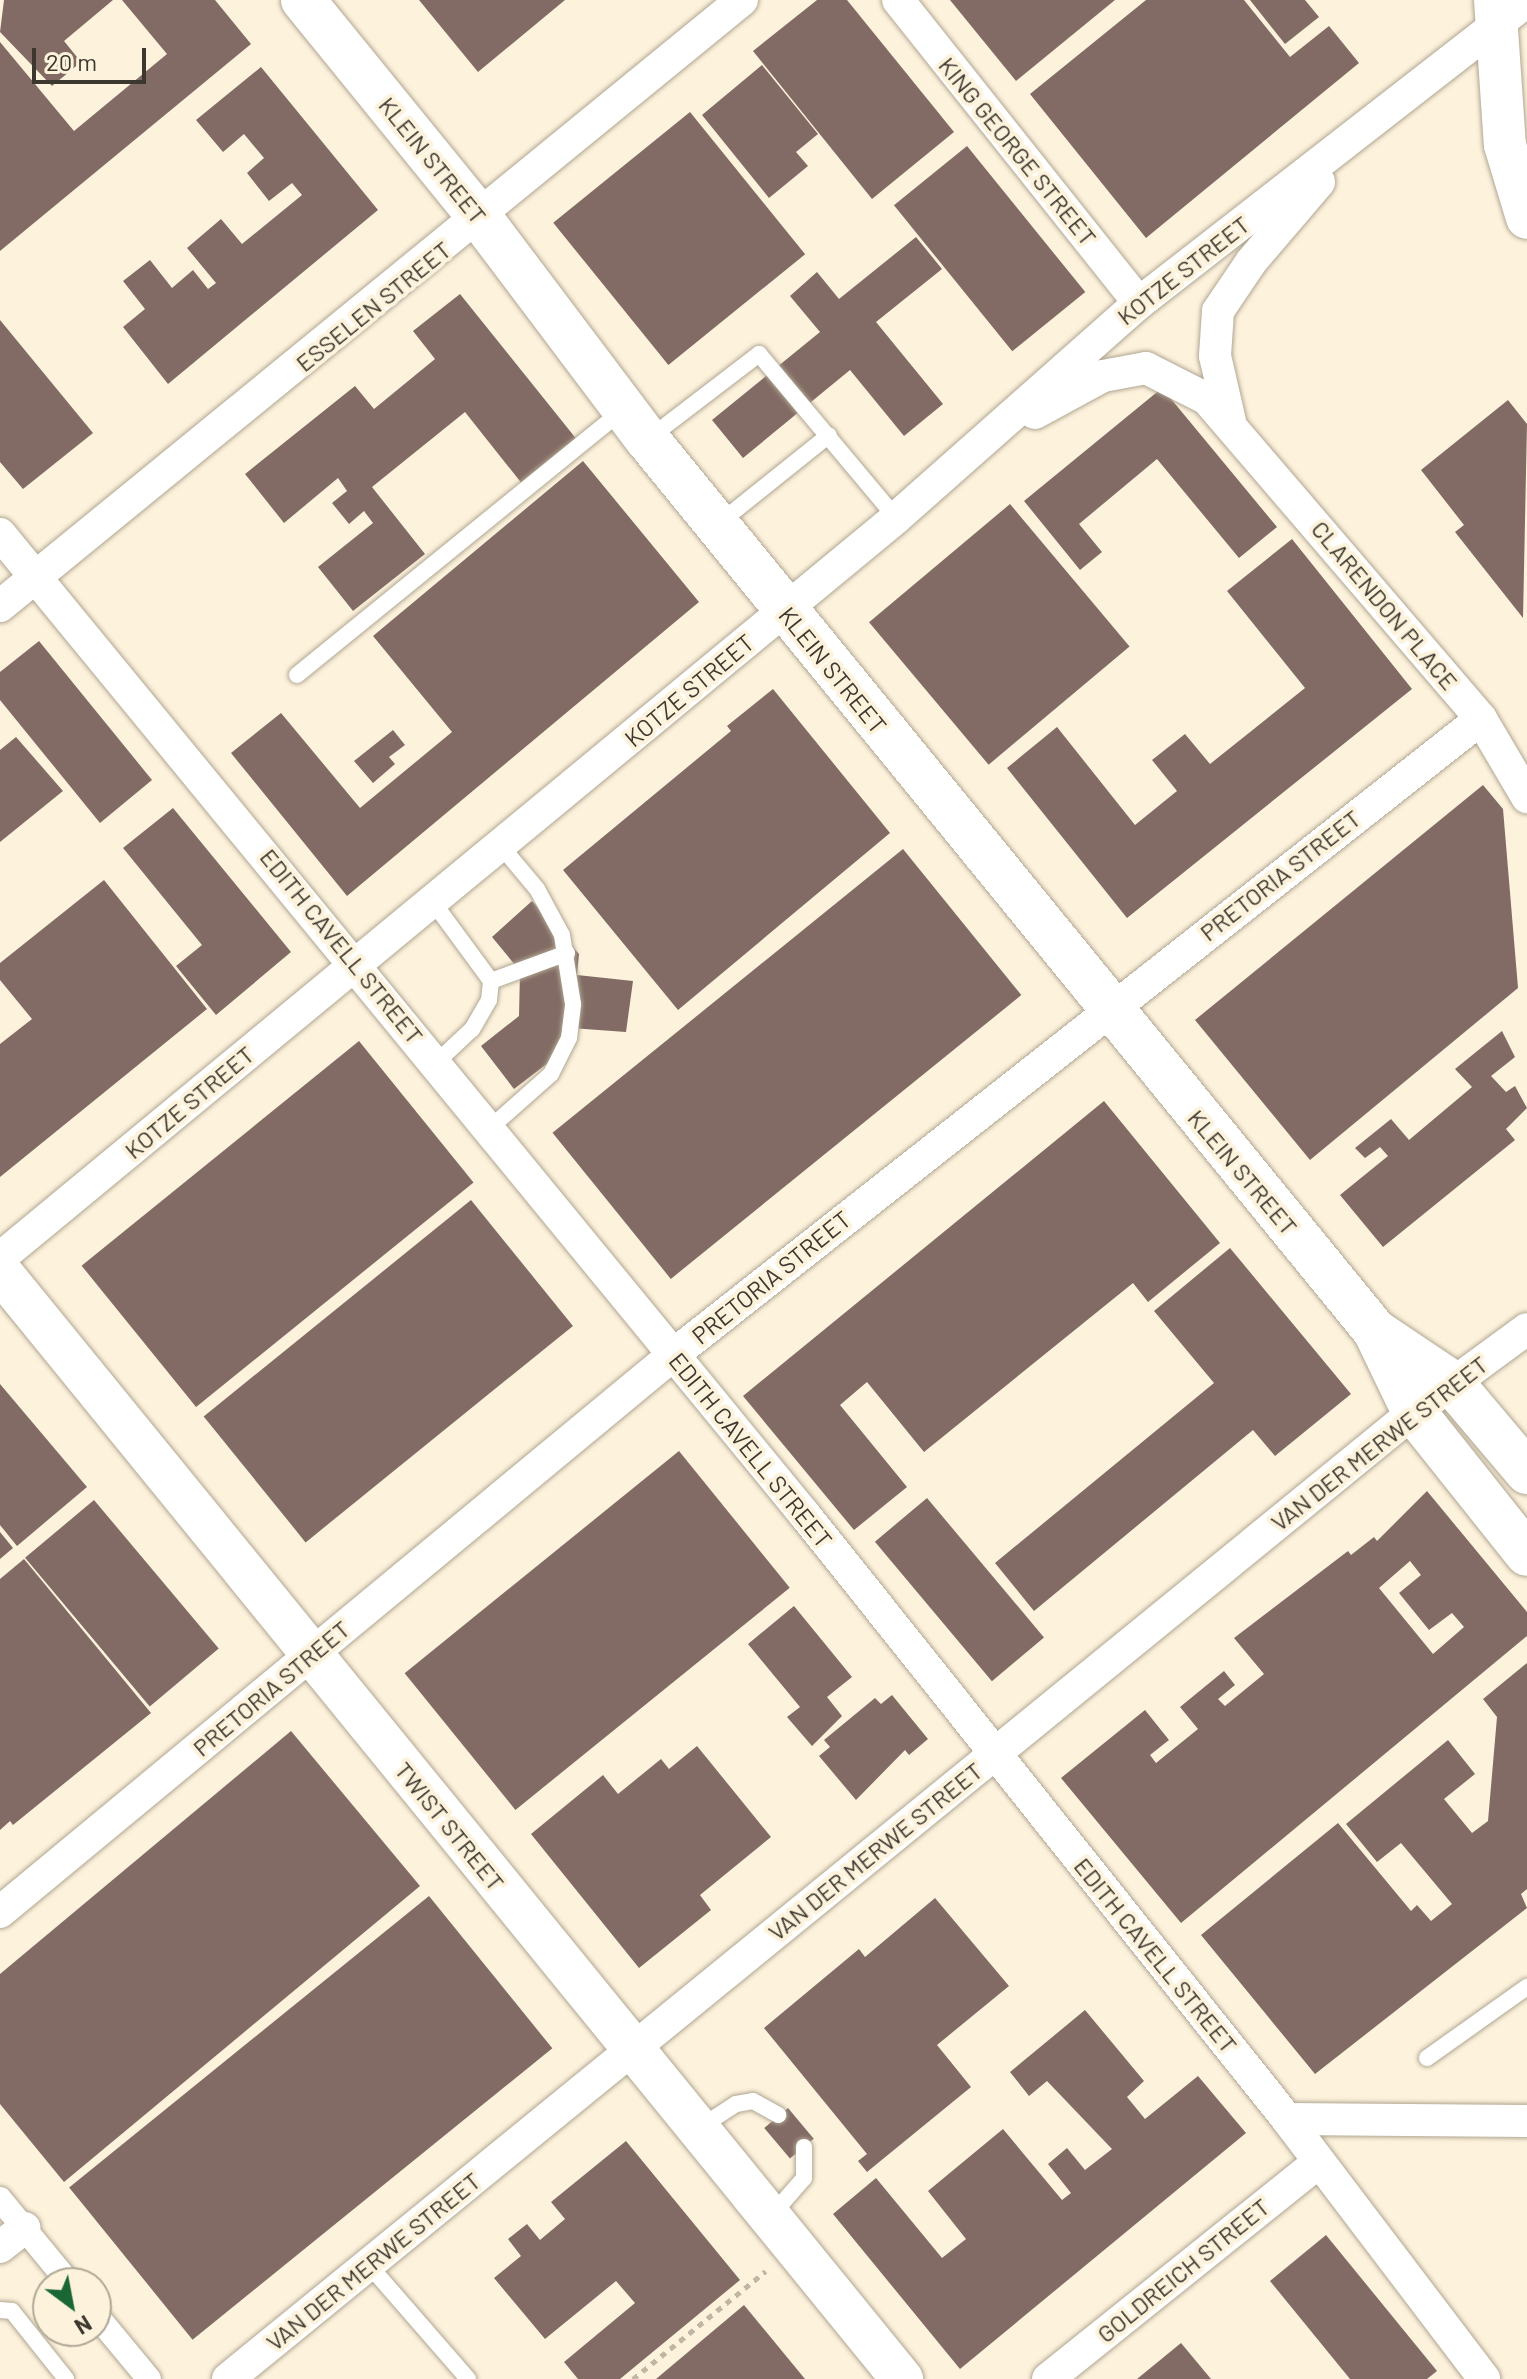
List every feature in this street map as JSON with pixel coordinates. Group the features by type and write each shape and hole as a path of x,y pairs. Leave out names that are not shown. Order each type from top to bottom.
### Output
{"main road":[{"name":"KLEIN STREET","path":"303,0 481,219 717,526 1108,1009 1375,1331 1414,1412"},
{"name":"KLEIN STREET","path":"1375,1331 1451,1382 1527,1472"},
{"path":"1414,1412 1527,1554"}],"street":[{"name":"ESSELEN STREET","path":"0,606 481,219 742,0"},
{"name":"KING GEORGE STREET","path":"898,0 1139,303"},
{"name":"KOTZE STREET","path":"0,1258 896,518 1139,303 1372,123 1494,14 1527,1"},
{"path":"1494,14 1505,145 1527,218"},
{"name":"CLARENDON PLACE","path":"1230,421 1215,356 1218,311 1251,262 1372,123"},
{"name":"CLARENDON PLACE","path":"981,444 1103,376 1146,368 1181,381 1230,421 1481,719 1527,797"},
{"name":"EDITH CAVELL STREET","path":"0,534 358,963 995,1754 1287,2119 1484,2379"},
{"name":"PRETORIA STREET","path":"0,1912 673,1355 1108,1009 1481,719"},
{"name":"TWIST STREET","path":"0,1271 902,2379"},
{"name":"VAN DER MERWE STREET","path":"228,2379 1451,1382 1527,1329"},
{"path":"1287,2119 1527,2121"},
{"name":"GOLDREICH STREET","path":"1048,2379 1319,2162"},
{"path":"0,2199 12,2237 49,2267"},
{"path":"112,2334 149,2379"}],"lane":[{"path":"297,675 636,424 759,354 896,518"},
{"path":"717,526 829,435"},
{"path":"490,1128 551,1074 569,1038 573,1004 567,953 537,889 501,846"},
{"path":"433,902 491,981 489,1000 472,1029 437,1062"},
{"path":"491,981 567,953"},
{"path":"1427,2058 1527,1987"},
{"path":"697,2129 744,2102 764,2104 778,2115"},
{"path":"782,2232 804,2178 804,2147"},
{"path":"369,2265 468,2379"},
{"path":"0,2310 12,2311 66,2379"}],"path":[{"path":"633,2379 782,2232"}],"building":[{"path":"4,0 113,0 64,41 81,62 52,86 0,32"},
{"path":"122,0 215,0 251,44 0,251 0,42 74,131 167,54"},
{"path":"419,0 565,0 478,72"},
{"path":"817,0 847,0 954,132 872,199 753,51"},
{"path":"950,0 1115,0 1016,81"},
{"path":"1146,0 1244,0 1290,57 1329,26 1359,63 1146,238 1030,94"},
{"path":"1250,0 1305,0 1319,17 1285,44"},
{"path":"762,65 818,134 796,152 808,166 769,198 702,115"},
{"path":"261,67 378,210 168,384 123,327 145,309 123,281 150,260 172,288 193,270 208,289 216,283 187,248 221,219 242,244 302,195 292,183 269,201 247,173 264,158 244,134 223,152 196,120"},
{"path":"690,112 805,254 668,365 553,223"},
{"path":"967,146 1085,292 1012,351 894,205"},
{"path":"916,237 942,269 876,322 943,404 904,436 850,370 743,458 712,420 820,332 790,296 817,272 839,299"},
{"path":"460,294 578,441 523,485 465,412 372,487 425,554 353,611 318,567 373,523 364,511 349,524 332,503 347,491 338,478 284,523 245,474 355,386 374,409 435,359 413,331"},
{"path":"0,320 93,433 23,489 0,462"},
{"path":"1162,388 1277,527 1239,558 1157,459 1079,524 1102,552 1080,570 1024,501"},
{"path":"1508,400 1527,424 1523,618 1455,532 1464,525 1421,470"},
{"path":"583,461 699,602 347,896 231,753 281,713 360,808 452,732 373,636"},
{"path":"1010,504 1130,646 989,765 869,622"},
{"path":"1292,539 1412,689 1127,918 1007,768 1057,727 1135,825 1177,791 1152,760 1185,734 1210,764 1305,688 1227,591"},
{"path":"39,641 152,780 100,823 0,700 0,672"},
{"path":"773,689 890,833 678,1010 563,870 731,731 727,726"},
{"path":"393,730 405,745 389,757 395,764 373,783 354,761"},
{"path":"16,737 63,791 0,842 0,750"},
{"path":"1483,785 1503,809 1518,988 1310,1160 1195,1020"},
{"path":"173,808 291,952 216,1015 176,966 202,945 123,848"},
{"path":"903,849 1021,995 671,1279 553,1133"},
{"path":"104,880 207,1009 0,1177 0,1044 32,1019 0,980 0,963"},
{"path":"532,901 579,954 577,975 633,981 626,1032 571,1028 565,1050 514,1089 481,1046 519,1016 520,971 492,937"},
{"path":"1502,1031 1515,1057 1491,1076 1506,1092 1515,1086 1527,1108 1506,1129 1515,1140 1383,1247 1340,1195 1388,1156 1380,1147 1365,1158 1355,1148 1391,1119 1409,1140 1472,1087 1455,1069"},
{"path":"359,1041 474,1182 196,1407 82,1266"},
{"path":"1104,1101 1220,1243 1148,1302 1133,1283 924,1452 867,1382 840,1405 907,1487 854,1530 743,1396"},
{"path":"471,1200 573,1326 306,1542 204,1416"},
{"path":"1230,1248 1351,1394 1275,1456 1253,1430 1034,1611 995,1563 1214,1383 1154,1311"},
{"path":"0,1384 87,1487 17,1546 0,1525"},
{"path":"679,1451 790,1588 515,1810 405,1673"},
{"path":"1427,1491 1527,1612 1527,1636 1181,1923 1061,1778 1145,1710 1169,1740 1150,1755 1156,1763 1198,1729 1180,1707 1224,1671 1235,1685 1218,1699 1225,1706 1264,1674 1234,1638 1348,1551 1351,1555 1374,1537 1377,1541","holes":["1410,1561 1421,1575 1399,1593 1429,1630 1452,1613 1464,1627 1433,1654 1379,1588"]},
{"path":"927,1498 1044,1637 992,1681 875,1542"},
{"path":"94,1500 219,1649 150,1706 25,1558"},
{"path":"0,1532 13,1548 0,1559"},
{"path":"24,1559 151,1713 13,1825 10,1821 0,1830 0,1579"},
{"path":"794,1606 852,1677 827,1697 842,1716 812,1746 787,1717 800,1707 748,1644"},
{"path":"1527,1663 1527,1889 1521,1894 1527,1908 1315,2074 1201,1935 1338,1823 1411,1911 1417,1905 1431,1921 1452,1904 1401,1843 1377,1862 1346,1824 1448,1740 1475,1774 1444,1799 1472,1833 1488,1821 1497,1717 1483,1699"},
{"path":"892,1695 928,1739 909,1755 905,1750 856,1800 819,1756 830,1747 824,1740 875,1698 881,1704"},
{"path":"291,1731 420,1886 64,2182 0,2104 0,1974"},
{"path":"697,1746 771,1837 700,1895 711,1910 639,1968 531,1834 603,1775 618,1794 661,1759 669,1769"},
{"path":"429,1896 552,2048 193,2340 69,2187"},
{"path":"935,1898 1009,1986 937,2045 971,2087 867,2172 858,2161 867,2154 764,2028 859,1949 865,1957"},
{"path":"1085,2010 1144,2081 1127,2097 1145,2119 1198,2076 1246,2133 960,2369 833,2214 876,2178 942,2258 966,2239 928,2191 1003,2129 1062,2200 1071,2193 1048,2164 1067,2148 1085,2170 1112,2149 1047,2081 1029,2096 1010,2072"},
{"path":"788,2108 814,2139 790,2159 764,2128"},
{"path":"626,2141 740,2280 620,2379 578,2379 564,2362 635,2303 616,2281 545,2339 494,2278 521,2256 508,2239 527,2224 540,2240 565,2219 551,2202"},
{"path":"1326,2235 1437,2371 1427,2379 1350,2379 1270,2281"},
{"path":"744,2305 805,2379 656,2379"},
{"path":"1181,2343 1211,2379 1137,2379"}]}
